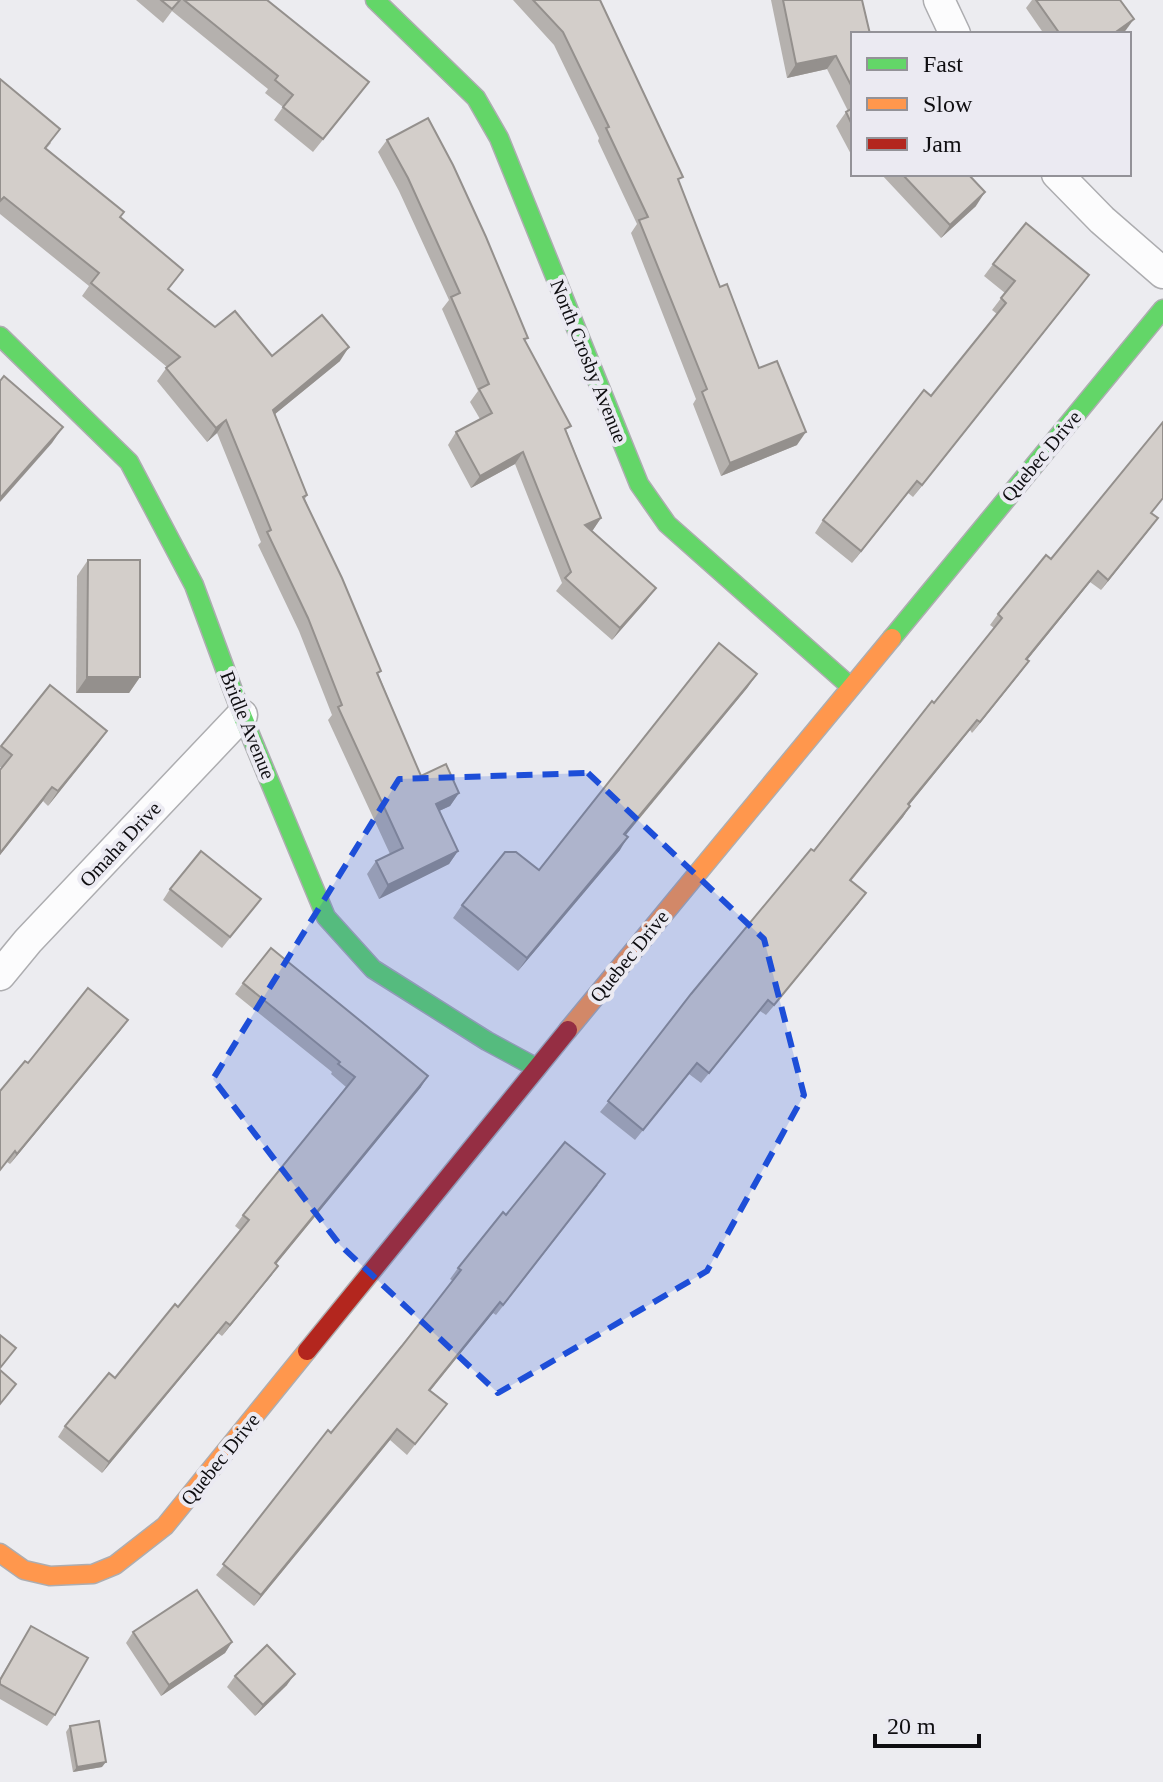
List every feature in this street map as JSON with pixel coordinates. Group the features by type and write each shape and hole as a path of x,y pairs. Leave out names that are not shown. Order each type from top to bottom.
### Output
{"street":[{"name":"North Crosby Avenue","path":"375,0 476,98 499,138 639,484 667,524 851,687"},
{"path":"939,0 954,32"},
{"path":"1059,176 1102,220 1163,273"},
{"name":"Quebec Drive","path":"0,1553 24,1570 50,1576 93,1574 115,1565 165,1526 537,1068 1163,309"},
{"name":"Bridle Avenue","path":"0,336 129,462 194,585 242,715 326,917 373,969 487,1041 537,1068"},
{"name":"Omaha Drive","path":"0,975 28,941 242,715"}],"highlighted area":[{"path":"588,773 764,939 804,1095 707,1271 498,1393 340,1245 213,1079 399,779"}],"building":[{"path":"161,0 180,0 172,9"},
{"path":"184,0 267,0 369,82 323,139 283,107 293,95 275,80 278,76"},
{"path":"533,0 600,0 683,177 678,179 720,287 727,284 759,368 777,361 806,432 730,463 702,392 707,389 639,220 648,217 563,32"},
{"path":"783,0 862,0 870,32 851,32 851,85 836,56 796,64"},
{"path":"1036,0 1120,0 1134,19 1116,32 1059,32"},
{"path":"0,79 60,129 45,148 124,212 120,217 183,270 168,289 215,327 235,311 272,356 322,315 349,347 273,410 307,495 303,497 342,578 381,671 377,673 421,776 446,764 459,793 436,804 458,851 388,885 376,861 403,848 338,707 342,705 308,618 267,532 271,530 226,420 216,428 166,368 180,357 91,283 99,273 4,197 0,201"},
{"path":"428,118 486,237 528,338 524,339 571,426 565,429 601,518 585,525 656,588 620,628 565,578 571,572 523,452 480,476 456,432 492,413 479,389 489,384 451,297 460,293 408,178 387,140"},
{"path":"904,176 970,176 985,192 950,225"},
{"path":"1026,223 1089,275 922,485 917,481 861,551 823,520 924,390 931,396 1006,303 1001,298 1015,281 993,264"},
{"path":"4,376 63,427 0,498 0,381"},
{"path":"1163,422 1163,498 1151,513 1158,518 1108,580 1098,571 1026,659 1029,661 980,722 977,720 908,804 910,806 850,880 866,893 774,1005 768,1000 709,1073 697,1063 643,1130 608,1101 691,994 811,849 814,851 932,701 934,703 1002,618 998,614 1046,555 1051,559"},
{"path":"88,560 140,560 140,677 87,677"},
{"path":"719,643 757,674 624,834 628,837 527,958 462,905 505,852 516,852 539,870"},
{"path":"50,685 107,731 58,791 52,787 0,853 0,770 12,755 1,746"},
{"path":"201,851 261,899 230,937 170,889"},
{"path":"271,948 428,1076 275,1263 278,1266 230,1325 226,1322 109,1462 65,1426 109,1373 115,1378 175,1304 178,1307 249,1220 243,1215 355,1077 243,983"},
{"path":"88,988 128,1020 17,1154 15,1151 0,1170 0,1091 25,1061 28,1063"},
{"path":"565,1142 605,1174 503,1305 500,1302 429,1390 447,1404 415,1444 397,1429 261,1595 223,1564 328,1430 331,1433 402,1346 503,1212 506,1215"},
{"path":"0,1335 16,1348 0,1368"},
{"path":"0,1370 16,1384 0,1404"},
{"path":"197,1590 232,1642 169,1685 133,1632"},
{"path":"31,1626 88,1658 55,1715 0,1684"},
{"path":"267,1645 295,1674 263,1705 235,1676"},
{"path":"99,1721 106,1762 77,1767 70,1726"}],"traffic: fast":[{"path":"375,0 476,98 499,138 639,484 667,524 851,687"},
{"path":"892,638 1163,309"},
{"path":"0,336 129,462 194,585 242,715 326,917 373,969 487,1041 537,1068"}],"traffic: slow":[{"path":"568,1030 892,638"},
{"path":"0,1553 24,1570 50,1576 93,1574 115,1565 165,1526 307,1351"}],"traffic: jam":[{"path":"307,1351 568,1030"}]}
